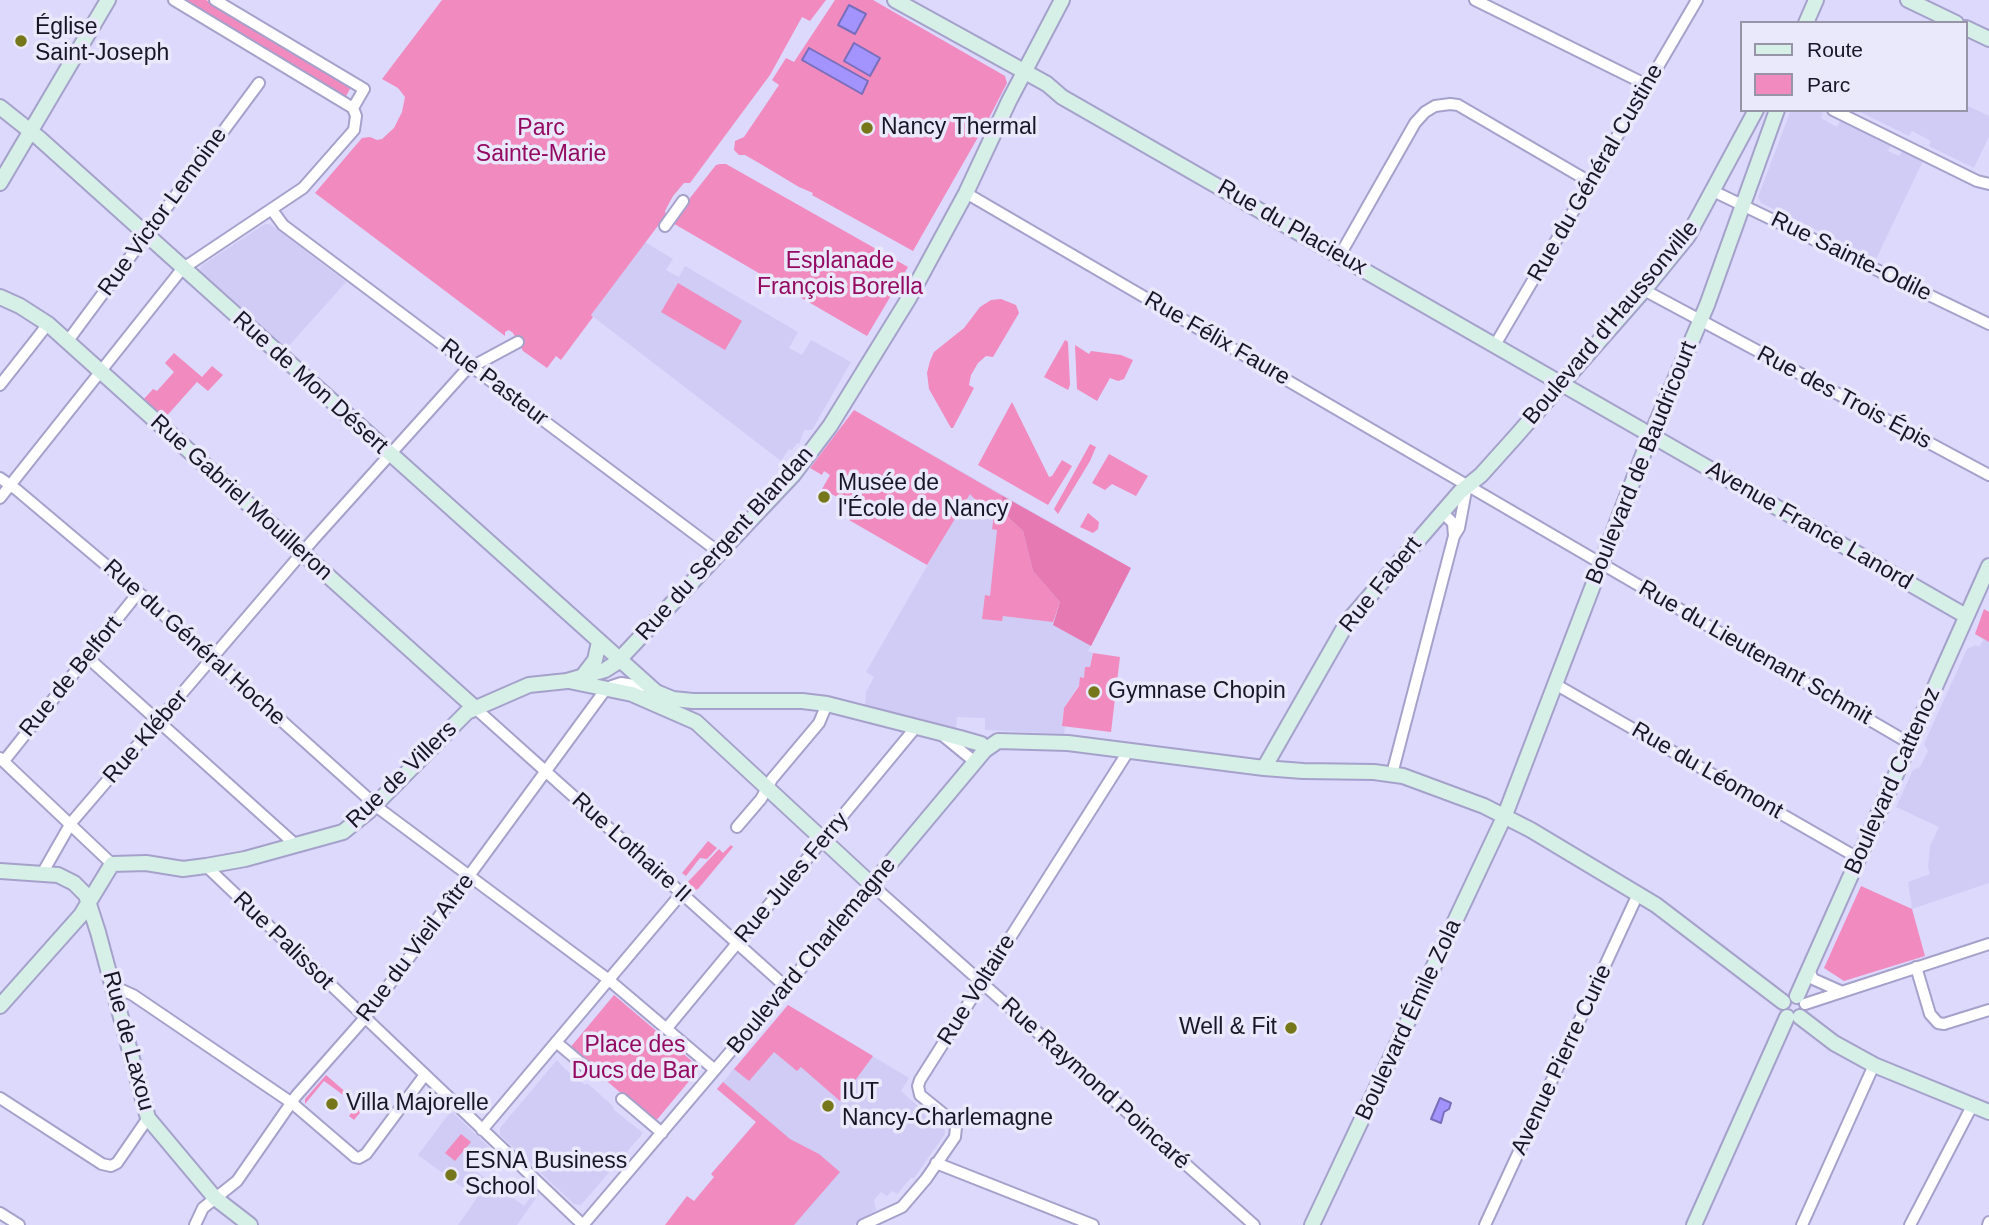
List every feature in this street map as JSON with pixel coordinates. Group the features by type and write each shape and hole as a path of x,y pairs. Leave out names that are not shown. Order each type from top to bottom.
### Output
{"street":[{"path":"0,183 108,0"},
{"path":"0,498 183,269 303,188 354,130 356,116 353,108 174,0"},
{"path":"215,0 364,89 353,108"},
{"name":"Rue du Placieux","path":"895,0 1047,84 1062,96 1561,383"},
{"path":"966,193 1062,0"},
{"path":"1475,0 1647,85"},
{"name":"Rue du Général Custine","path":"1495,345 1697,0"},
{"path":"1807,21 1816,0"},
{"path":"1908,0 1951,21"},
{"path":"1968,29 1989,38"},
{"name":"Rue Victor Lemoine","path":"67,342 259,83"},
{"path":"1340,255 1415,123 1434,106 1458,105 1590,182"},
{"name":"Rue de Mon Désert","path":"0,107 147,235 648,687 673,699 708,701"},
{"name":"Boulevard d'Haussonville","path":"1467,485 1481,475 1688,236 1755,112"},
{"name":"Boulevard de Baudricourt","path":"1505,815 1651,435 1740,217 1776,112"},
{"path":"1837,112 1977,181 1989,184"},
{"name":"Rue Sainte-Odile","path":"1713,191 1989,324"},
{"name":"Rue du Sergent Blandan","path":"619,660 799,469 830,426 905,306 966,193"},
{"name":"Rue Félix Faure","path":"966,193 1601,564"},
{"path":"666,226 683,201"},
{"name":"Rue Pasteur","path":"272,210 283,225 720,553"},
{"name":"Rue des Trois Épis","path":"1644,290 1989,475"},
{"name":"Rue Gabriel Mouilleron","path":"0,297 48,324 475,708"},
{"path":"0,385 48,324"},
{"name":"Rue Kléber","path":"43,873 71,823 390,454 472,366 518,342"},
{"name":"Avenue France Lanord","path":"1561,383 1966,617"},
{"name":"Rue du Général Hoche","path":"0,478 138,593 375,805 609,980"},
{"path":"1392,774 1454,536 1459,528 1467,485"},
{"name":"Rue Fabert","path":"1264,768 1348,621 1467,485"},
{"path":"1442,512 1453,523 1454,536"},
{"name":"Rue du Lieutenant Schmit","path":"1601,564 1909,743"},
{"name":"Boulevard Cattenoz","path":"1695,1225 1797,1008 1809,970 1989,566"},
{"name":"Rue de Belfort","path":"2,759 138,593"},
{"path":"582,677 595,660 599,642"},
{"path":"87,657 297,846"},
{"name":"Rue de Villers","path":"112,864 146,863 175,868 206,866 297,846 343,832 375,805 467,712 529,685 582,677 605,670 619,660"},
{"path":"567,681 638,696 696,722 872,885"},
{"path":"607,690 621,683 648,687"},
{"name":"Rue du Léomont","path":"1555,684 1858,859"},
{"name":"Rue du Vieil Aître","path":"195,1225 203,1208 237,1181 292,1103 364,1019 607,690"},
{"path":"696,722 699,712 708,701 802,701 827,704 916,726 981,744 985,750 998,741 1069,743 1303,772 1392,774 1505,815 1638,894 1783,1002 1783,1012 1989,944"},
{"path":"737,827 818,723 827,704"},
{"name":"Rue Lothaire II","path":"475,708 786,987"},
{"name":"Rue Jules Ferry","path":"667,1028 916,726"},
{"path":"940,734 975,762"},
{"name":"Boulevard Charlemagne","path":"583,1225 985,750"},
{"name":"Rue Voltaire","path":"863,1225 869,1220 890,1214 905,1204 955,1137 956,1127 920,1095 918,1086 1129,750"},
{"path":"0,1006 78,920 112,864 2,759"},
{"name":"Boulevard Émile Zola","path":"1312,1225 1505,815"},
{"name":"Rue Palissot","path":"206,866 583,1225"},
{"path":"0,870 58,875 74,883 89,902"},
{"name":"Rue Raymond Poincaré","path":"872,885 1254,1225"},
{"path":"482,1130 681,894"},
{"name":"Avenue Pierre Curie","path":"1485,1225 1638,894"},
{"name":"Rue de Laxou","path":"89,902 148,1118 215,1198 250,1225"},
{"path":"1916,967 1930,1014 1938,1023 1944,1024 1989,1010"},
{"path":"1809,970 1814,979 1839,992"},
{"path":"609,980 715,1070"},
{"path":"114,991 122,990 133,996 292,1103 359,1158 366,1154 424,1076"},
{"path":"1797,1008 1835,1042 1874,1065 1989,1112"},
{"path":"556,1042 594,1074"},
{"path":"1802,1225 1874,1065"},
{"path":"0,1098 102,1164 111,1167 117,1163 148,1118"},
{"path":"622,1099 662,1133"},
{"path":"1910,1225 1972,1106"},
{"path":"936,1163 1093,1225"},
{"path":"0,1213 19,1225"}],"shaded area":[{"path":"849,5 866,14 855,34 838,25"},
{"path":"854,43 880,58 870,76 844,61"},
{"path":"809,48 868,81 862,94 802,60"},
{"path":"1968,106 1989,116 1989,136 1974,168 1929,146 1931,141 1912,131 1909,136 1860,112 1968,112"},
{"path":"1790,112 1821,112 1821,118 1837,127 1840,121 1891,145 1888,151 1899,156 1902,151 1923,161 1876,259 1761,203 1758,197"},
{"path":"265,224 270,224 346,282 287,348 200,271 201,266"},
{"path":"645,242 673,259 666,270 679,277 685,266 798,332 789,348 802,355 811,340 851,362 812,430 804,430 799,444 792,450 789,449 781,461 591,315"},
{"path":"854,410 1131,568 1088,651 1093,653 1090,667 1064,708 1064,734 985,730 985,718 957,717 956,729 865,705 866,692 874,677 866,672 969,493"},
{"path":"1001,495 1131,568 1091,646 1053,625 1060,602 1033,571 1023,531 1008,517"},
{"path":"1984,639 1989,642 1989,883 1912,909 1908,882 1930,874 1930,846 1939,827 1896,807 1913,770 1920,767 1928,751 1924,744 1967,649 1976,645 1979,647"},
{"name":"IUT Nancy-Charlemagne","path":"788,1005 909,1078 901,1091 945,1130 945,1134 914,1178 897,1194 892,1191 887,1196 881,1192 874,1200 876,1210 854,1225 772,1225 711,1174 756,1122 717,1089"},
{"path":"557,1060 643,1133 581,1205 574,1204 500,1135 500,1128"},
{"path":"1440,1098 1451,1103 1449,1109 1444,1112 1441,1123 1431,1119"},
{"path":"451,1111 489,1147 483,1149 469,1166 524,1206 535,1191 539,1194 517,1225 458,1225 477,1198 418,1155"}],"green space":[{"path":"181,0 206,0 351,87 345,98"},
{"name":"Parc Sainte-Marie","path":"442,0 826,0 810,21 802,17 770,75 690,183 684,183 673,196 665,211 666,215 561,360 556,356 547,368 523,351 513,333 509,330 505,332 505,336 315,193 362,138 382,139 394,128 402,112 405,97 398,88 382,79"},
{"name":"Nancy Thermal","path":"835,0 873,0 1005,76 1007,83 989,118 913,251 734,150 735,141 744,137 779,85 772,80 786,58 794,62"},
{"name":"Esplanade François Borella","path":"726,164 908,267 867,336 671,222 716,165"},
{"path":"678,283 742,321 725,350 661,312"},
{"path":"1001,299 1016,305 1019,313 993,357 986,356 978,363 969,385 974,388 951,428 929,389 927,373 930,361 934,352 964,328 980,307 991,300"},
{"path":"1065,340 1068,342 1068,390 1044,377"},
{"path":"1075,345 1089,354 1091,351 1121,355 1133,360 1124,379 1118,381 1110,378 1097,401 1077,389"},
{"path":"174,353 202,377 212,366 223,375 208,391 197,382 163,420 142,401 153,389 157,391 174,372 165,363"},
{"path":"1012,402 1049,477 1062,460 1072,466 1048,505 978,465"},
{"path":"854,410 1001,495 1008,517 1023,531 1033,571 1060,602 1053,622 1003,616 1002,621 982,619 985,595 990,596 997,530 992,529 995,509 982,507 970,494 927,565 849,520 850,517 845,515 847,512 852,514 856,507 822,489 830,475 824,471 822,475 810,468"},
{"path":"1090,444 1096,447 1090,461 1058,514 1054,509"},
{"path":"1109,454 1148,476 1136,496 1112,484 1105,490 1092,483"},
{"path":"1088,513 1099,522 1098,529 1093,533 1080,527"},
{"path":"1984,609 1989,612 1989,642 1975,634"},
{"name":"Gymnase Chopin","path":"1093,653 1120,657 1111,732 1062,726 1064,708 1079,686 1080,677 1084,678 1085,667 1090,667"},
{"path":"708,841 717,848 707,859 700,858 686,876 682,873"},
{"path":"731,845 733,847 698,889 695,890 687,883 719,849 723,853"},
{"path":"1861,886 1912,909 1925,956 1844,981 1824,968"},
{"name":"Place des Ducs de Bar","path":"614,995 700,1068 655,1122 569,1049"},
{"path":"788,1005 873,1056 840,1101 801,1067 797,1071 774,1052 749,1081 734,1069"},
{"path":"326,1075 364,1108 354,1120 349,1116 357,1105 324,1081 305,1104 305,1099"},
{"path":"723,1082 790,1139 819,1154 840,1172 794,1225 665,1225 687,1196 694,1201 714,1177 711,1174 756,1122 717,1089"},
{"path":"461,1134 471,1142 455,1161 445,1153"}],"place":[{"name":"Église Saint-Joseph","path":"21,41"},
{"name":"Nancy Thermal","path":"867,128"},
{"name":"Musée de l'École de Nancy","path":"824,497"},
{"name":"Gymnase Chopin","path":"1094,692"},
{"name":"Well & Fit","path":"1291,1028"},
{"name":"Villa Majorelle","path":"332,1104"},
{"name":"IUT Nancy-Charlemagne","path":"828,1106"},
{"name":"ESNA Business School","path":"451,1175"}]}
